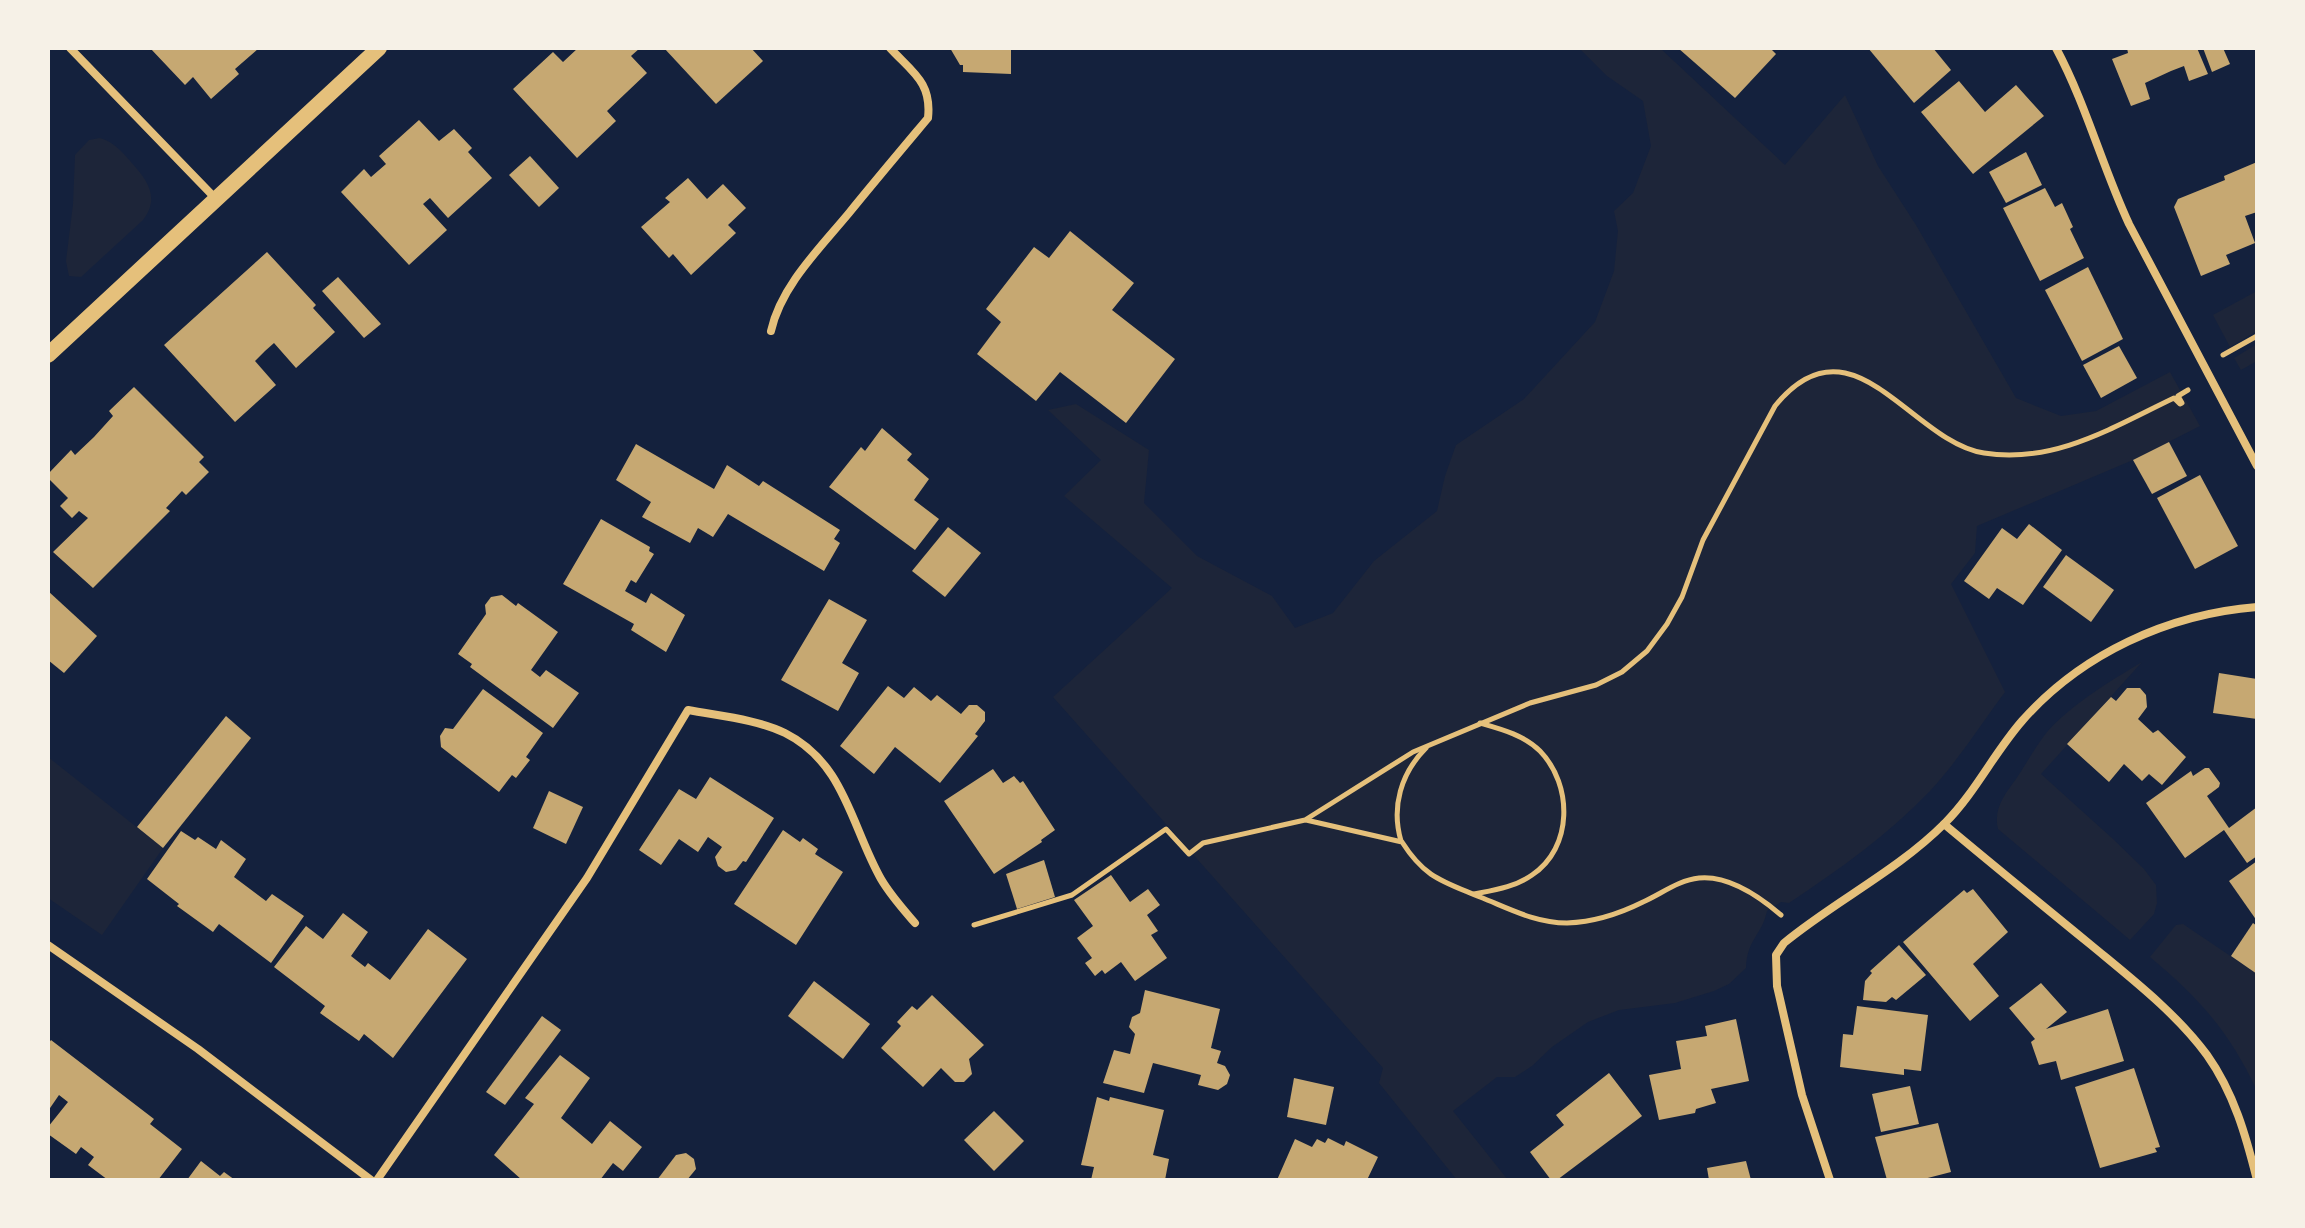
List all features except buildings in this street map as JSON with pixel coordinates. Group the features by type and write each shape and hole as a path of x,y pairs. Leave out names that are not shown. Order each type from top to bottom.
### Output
{"main road":[{"path":"48,355 379,48"}],"street":[{"path":"70,48 216,199"},
{"path":"771,331 775,314 786,294 819,247 928,118 930,100 925,85 890,48"},
{"path":"2056,48 2075,86 2129,224 2176,318 2257,466"},
{"path":"1830,1180 1789,1047 1777,986 1776,955 1784,943 1876,879 1944,824 1965,801 2020,723 2050,691 2077,672 2160,626 2220,611 2257,607"},
{"path":"48,945 198,1049 374,1180 587,878 688,710 784,732 813,752 832,773 880,877 894,900 915,923"},
{"path":"1944,824 2122,971 2186,1030 2208,1057 2229,1094 2243,1127 2257,1180"}],"path":[{"path":"2222,356 2257,336"},
{"path":"974,925 1072,895 1166,829 1189,854 1203,843 1305,820 1431,743 1530,703 1596,685 1622,672 1647,651 1667,624 1682,597 1703,540 1775,406 1804,380 1845,372 1869,380 1951,440 1982,453 1999,454 2051,452 2071,447 2174,398 2180,404 2178,396 2186,391"},
{"path":"1473,894 1519,882 1541,868 1550,860 1558,842 1564,816 1563,796 1555,770 1538,749 1510,731 1479,723"},
{"path":"1431,743 1412,763 1398,802 1397,826 1402,842 1422,870 1538,921 1567,923 1621,913 1681,883 1699,878 1720,879 1741,888 1782,915"},
{"path":"1305,820 1402,842"}],"shaded area":[{"path":"1579,48 1660,48 1785,165 1845,95 1878,166 1916,225 2016,398 2061,416 2096,411 2170,372 2200,426 2133,460 1977,526 1975,553 1951,584 2005,692 1950,767 1914,807 1863,851 1789,903 1781,902 1767,911 1749,950 1746,968 1729,984 1675,1003 1619,1010 1588,1022 1552,1047 1532,1066 1515,1077 1497,1077 1453,1111 1508,1180 1457,1180 1379,1083 1383,1068 1053,697 1172,588 1064,496 1101,460 1048,410 1076,404 1149,450 1144,503 1197,556 1272,596 1295,628 1333,613 1374,561 1437,511 1456,445 1524,399 1595,322 1614,271 1618,231 1614,211 1633,193 1651,146 1643,101 1607,76"},
{"path":"100,138 117,148 142,176 150,190 151,204 143,220 81,277 69,276 66,261 75,155 89,140"},
{"path":"2257,291 2257,331 2230,347 2213,315"},
{"path":"2257,344 2257,361 2241,370 2234,358"},
{"path":"2142,662 2041,774 2113,839 2156,885 2154,914 2130,940 1998,829 1997,815 2004,796 2057,721 2104,685"},
{"path":"48,757 163,848 102,935 48,898"},
{"path":"2183,924 2257,974 2257,1091 2236,1051 2212,1017 2150,957 2176,925"}]}
